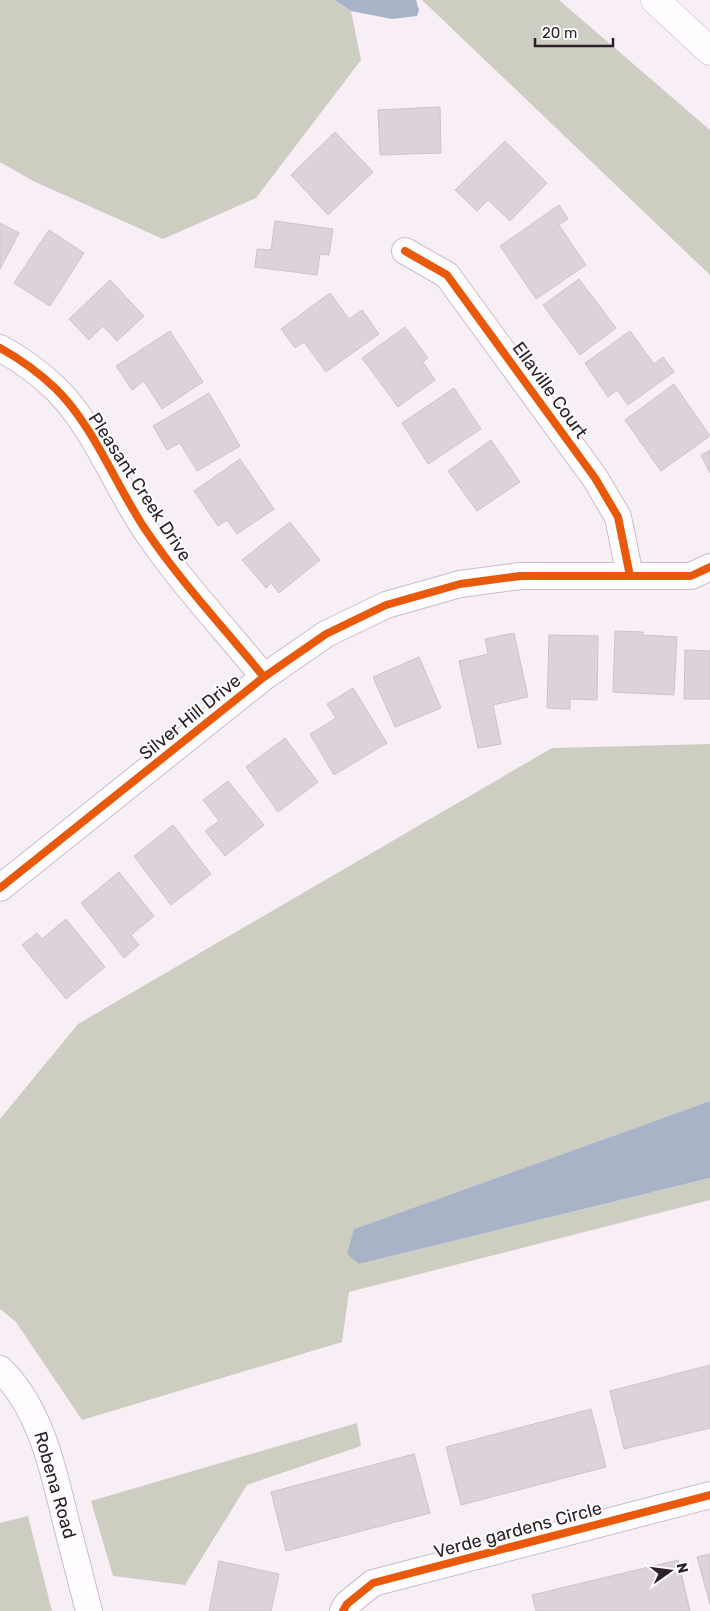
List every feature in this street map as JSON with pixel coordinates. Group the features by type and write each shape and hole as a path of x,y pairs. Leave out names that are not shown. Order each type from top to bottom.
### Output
{"highway":[{"path":"655,0 710,51"}],"street":[{"name":"Ellaville Court","path":"405,251 446,275 595,478 618,516 630,576"},
{"name":"Pleasant Creek Drive","path":"0,348 24,362 56,389 77,415 145,528 175,571 264,677"},
{"name":"Silver Hill Drive","path":"0,888 264,677 326,634 386,605 460,584 520,576 691,576 710,567"},
{"name":"Robena Road","path":"0,1369 9,1378 35,1418 52,1463 89,1611"},
{"name":"Verde gardens Circle","path":"343,1611 348,1604 373,1583 710,1495"}],"shaded area":[{"path":"0,0 335,0 351,11 361,60 256,198 163,239 33,181 0,162"},
{"path":"422,0 559,0 710,130 710,275"},
{"path":"710,744 710,1101 354,1229 359,1264 710,1178 710,1200 349,1292 342,1342 82,1420 16,1322 0,1309 0,1119 78,1024 552,748"},
{"path":"357,1423 361,1446 247,1485 185,1585 113,1576 91,1501"},
{"path":"28,1516 52,1611 0,1611 0,1523"}],"water":[{"path":"335,0 416,0 419,10 417,16 392,19 351,11"},
{"path":"710,1101 710,1178 359,1264 347,1254 354,1229"}],"building":[{"path":"440,107 441,153 380,155 378,110"},
{"path":"335,132 373,172 328,215 291,175"},
{"path":"505,141 547,183 510,221 488,200 477,211 455,190"},
{"path":"559,205 568,219 559,225 586,265 536,299 500,246"},
{"path":"275,221 333,229 329,255 320,254 317,275 255,267 257,249 271,250"},
{"path":"0,223 19,233 0,269"},
{"path":"49,230 84,253 50,306 14,283"},
{"path":"579,279 616,328 580,355 543,305"},
{"path":"110,280 144,316 117,341 103,326 89,340 69,319"},
{"path":"330,293 349,319 362,310 379,334 326,372 304,342 295,348 281,329"},
{"path":"405,327 428,358 423,362 435,380 398,407 362,358"},
{"path":"170,331 203,382 162,409 144,381 132,390 116,366"},
{"path":"630,331 654,364 663,357 674,372 628,405 617,390 608,397 585,363"},
{"path":"674,384 710,436 661,471 625,420"},
{"path":"454,388 481,429 428,464 402,423"},
{"path":"209,393 240,446 197,471 180,443 167,450 153,426"},
{"path":"491,440 520,482 477,511 448,471"},
{"path":"710,450 710,473 701,455"},
{"path":"240,459 274,509 237,534 227,520 218,526 194,491"},
{"path":"290,522 320,560 279,593 271,583 266,588 242,560"},
{"path":"615,631 643,632 643,635 677,637 674,695 613,692"},
{"path":"514,633 528,697 493,705 501,744 478,748 459,661 488,654 485,639"},
{"path":"549,635 598,636 597,700 570,699 570,709 547,708"},
{"path":"685,650 710,651 710,699 684,699"},
{"path":"419,657 441,708 395,727 373,677"},
{"path":"353,688 387,743 334,775 310,734 336,718 327,704"},
{"path":"285,738 318,782 278,812 246,767"},
{"path":"228,781 264,825 225,856 205,831 219,821 203,800"},
{"path":"173,825 211,874 171,905 134,856"},
{"path":"119,872 154,916 131,935 139,945 124,958 81,903"},
{"path":"66,919 105,967 66,999 22,945 37,933 42,939"},
{"path":"710,1365 710,1428 624,1449 610,1391"},
{"path":"591,1409 606,1467 461,1505 446,1447"},
{"path":"414,1454 430,1513 286,1551 271,1492"},
{"path":"710,1554 710,1604 697,1557"},
{"path":"678,1560 690,1611 536,1611 532,1595"},
{"path":"219,1561 279,1574 271,1611 209,1611"}],"cycle path":[{"path":"405,251 447,275 595,478 618,517 630,576"},
{"path":"0,348 35,371 69,403 93,437 145,529 187,586 264,677"},
{"path":"0,888 264,677 326,634 386,605 460,584 520,576 691,576 710,567"},
{"path":"343,1611 347,1604 373,1583 710,1495"}]}
